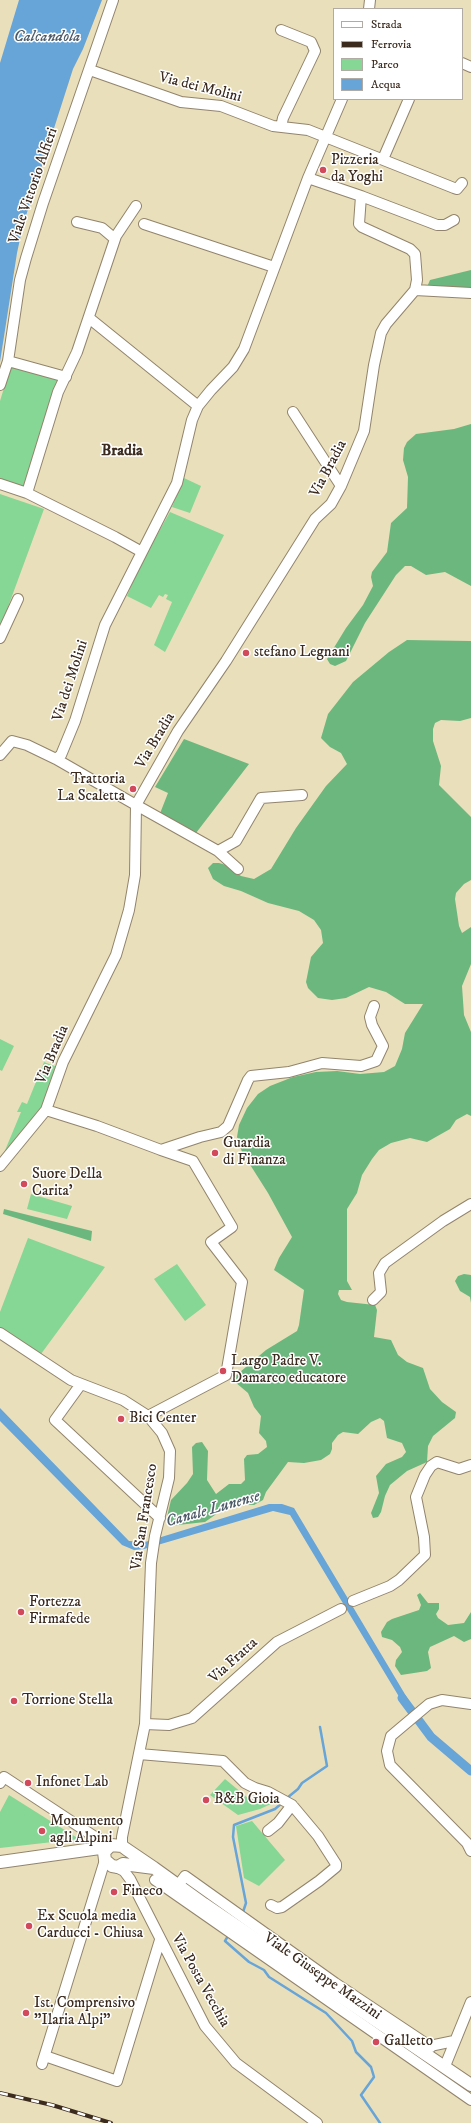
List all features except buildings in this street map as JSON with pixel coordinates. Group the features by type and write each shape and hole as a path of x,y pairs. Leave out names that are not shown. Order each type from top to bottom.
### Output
{"main road":[{"path":"0,1862 68,1852 114,1856"},
{"name":"Viale Giuseppe Mazzini","path":"114,1856 154,1868 175,1889 416,2047 471,2085"}],"street":[{"name":"Viale Vittorio Alfieri","path":"0,385 8,361 20,280 43,203 113,0"},
{"path":"281,30 311,42 315,51 283,118 281,127"},
{"name":"Via dei Molini","path":"90,70 181,102 221,106 281,127 299,128 325,135"},
{"name":"Via dei Molini","path":"56,759 61,755 75,721 106,625 177,483 192,420 198,406 233,367 244,349 308,178 325,135 342,100"},
{"path":"383,159 409,100"},
{"path":"325,135 454,188 457,189 462,183"},
{"path":"308,178 361,196 437,225 445,225 454,220"},
{"path":"361,196 359,220 362,227 410,249 415,254 417,280 415,290 471,293"},
{"path":"27,493 50,416 89,318 115,239 136,206"},
{"path":"77,222 102,228 115,239"},
{"path":"144,224 274,267"},
{"name":"Via Bradia","path":"0,1166 46,1110 63,1062 116,955 127,918 135,875 136,806 178,731 226,660 315,519 331,504 341,486 364,431 369,393 381,333 386,324 415,290"},
{"path":"89,318 142,363 198,406"},
{"path":"8,361 66,377"},
{"path":"293,412 341,486"},
{"path":"0,484 27,493 142,552"},
{"path":"0,638 18,599"},
{"path":"0,755 12,741 15,741 56,759 136,806 218,851 238,869"},
{"path":"218,851 236,841 261,798 302,795"},
{"path":"161,1150 200,1136 221,1132 228,1126 251,1076 289,1072 322,1063 361,1066 376,1061 383,1046 370,1017 374,1006"},
{"path":"46,1110 194,1161 232,1227 211,1242 242,1282 226,1375 148,1416"},
{"path":"373,1300 381,1292 379,1273 385,1263 439,1224 471,1204"},
{"name":"Via San Francesco","path":"0,1333 53,1370 81,1384 123,1400 148,1416 162,1433 170,1452 169,1478 155,1536 153,1552 145,1724 139,1754 122,1836 114,1856 100,1878 44,2060 116,2081 160,1940"},
{"path":"81,1384 55,1420 160,1518"},
{"path":"353,1601 390,1586 399,1580 425,1555 424,1537 416,1497 425,1475 431,1466 437,1462 459,1469 471,1465"},
{"name":"Via Fratta","path":"145,1724 170,1725 192,1718 277,1642 341,1609"},
{"path":"471,1704 438,1700 429,1704 391,1736 388,1744 387,1759 390,1765 467,1842 471,1851"},
{"path":"139,1754 223,1761 245,1782 288,1802 318,1836 336,1864 336,1867 282,1907 277,1908 271,1904"},
{"name":"Viale Giuseppe Mazzini","path":"2,1780 95,1837 114,1856"},
{"path":"268,1831 288,1802"},
{"name":"Via Posta Vecchia","path":"114,1856 130,1879 205,2026 236,2064 317,2123"},
{"name":"Viale Giuseppe Mazzini","path":"175,1889 184,1876 335,1983 431,2047"},
{"name":"Viale Giuseppe Mazzini","path":"155,1880 175,1889 471,2100"},
{"path":"444,2066 471,2002"},
{"path":"416,2047 431,2047 454,2041"},
{"path":"434,2060 454,2041"}],"green space":[{"path":"471,270 471,288 427,287 430,280"},
{"path":"11,365 61,378 26,489 0,481 0,401"},
{"path":"471,424 471,586 445,572 426,575 411,566 405,566 396,575 365,623 346,661 335,666 330,664 327,659 346,628 363,605 373,586 371,577 372,572 387,552 391,523 407,508 408,477 403,460 404,448 407,442 416,434 454,429"},
{"path":"184,478 201,486 190,513 172,507"},
{"path":"0,494 44,509 1,626 0,626"},
{"path":"170,512 224,535 165,652 154,645 172,602 166,599 168,595 165,594 163,597 159,595 151,608 127,596 141,563"},
{"path":"407,640 471,641 471,718 460,721 441,720 435,723 433,729 433,741 441,766 439,785 471,817 471,880 464,884 456,893 455,899 459,926 462,933 471,927 471,964 462,986 464,1015 471,1032 471,1116 467,1114 456,1120 450,1129 427,1142 410,1138 391,1143 379,1150 372,1159 362,1175 357,1193 347,1209 347,1281 352,1290 339,1290 338,1294 341,1300 347,1302 375,1305 377,1310 374,1337 391,1340 398,1355 407,1362 423,1368 430,1389 442,1402 456,1412 455,1418 433,1436 428,1446 427,1462 407,1471 390,1485 378,1517 373,1518 371,1513 379,1493 376,1476 386,1464 402,1457 406,1452 402,1443 387,1438 384,1421 380,1418 371,1422 358,1434 343,1432 338,1435 332,1443 330,1454 321,1460 304,1463 288,1462 266,1492 263,1500 254,1505 226,1503 215,1515 205,1522 169,1526 166,1521 171,1500 187,1483 193,1474 192,1447 196,1443 202,1442 208,1451 207,1480 216,1494 229,1484 241,1484 245,1480 244,1459 247,1455 258,1454 267,1447 266,1441 259,1433 261,1416 254,1407 248,1393 235,1382 233,1378 266,1350 297,1331 299,1325 304,1290 274,1270 279,1258 292,1237 268,1193 242,1152 237,1137 239,1125 247,1108 258,1094 270,1086 293,1077 316,1072 337,1071 360,1074 384,1072 395,1066 402,1049 405,1033 423,1004 405,1004 386,992 369,987 346,998 332,1000 318,998 308,988 306,982 311,957 323,943 321,930 314,920 299,911 268,903 241,891 224,886 213,879 208,868 213,863 219,863 226,865 241,876 254,879 271,869 296,828 326,786 347,764 341,753 330,747 321,738 328,714 353,682 389,652"},
{"path":"184,739 249,764 196,833 159,816 168,793 155,787"},
{"path":"0,1039 14,1046 2,1071 0,1070"},
{"path":"44,1062 57,1067 43,1105 1,1160 21,1112 17,1112 22,1102 27,1104"},
{"path":"31,1194 72,1206 67,1219 27,1209"},
{"path":"4,1209 92,1231 91,1241 3,1214"},
{"path":"28,1238 105,1267 41,1354 0,1328 0,1312"},
{"path":"177,1264 206,1305 185,1321 154,1279"},
{"path":"464,1274 471,1275 471,1303 470,1297 460,1291 455,1281 458,1276"},
{"path":"420,1593 428,1603 439,1603 439,1609 436,1614 438,1618 448,1625 464,1623 471,1612 471,1639 464,1642 454,1636 430,1647 428,1652 431,1668 427,1671 401,1675 395,1666 396,1660 402,1652 400,1647 392,1640 382,1637 381,1632 387,1622 392,1619 419,1610 421,1605 417,1595"},
{"path":"225,1779 248,1798 271,1804 260,1809 238,1815 210,1795"},
{"path":"9,1795 79,1839 0,1848 0,1812"},
{"path":"252,1821 285,1860 259,1886 244,1878 236,1826"}],"water":[{"name":"Calcandola","path":"19,0 102,0 83,49 73,69 23,225 17,253 0,362 0,63"},
{"path":"0,1408 129,1541 145,1542 269,1504 282,1504 294,1508 412,1706 407,1710 290,1515 273,1511 144,1549 134,1550 122,1545 0,1421"}],"waterway":[{"name":"Canale Lunense","path":"402,1698 431,1737 471,1771"},
{"path":"287,1798 298,1789 302,1783 327,1766 320,1727"},
{"path":"243,1912 246,1903 233,1837 234,1825 275,1809 282,1803"},
{"path":"228,1936 225,1941 249,1962 264,1970 269,1977 326,2013 352,2041 356,2052 371,2067 374,2077 361,2095 380,2123"}],"railway":[{"path":"0,2093 52,2105 111,2123"}],"place":[{"name":"Pizzeria da Yoghi","path":"323,170"},
{"name":"stefano Legnani","path":"246,653"},
{"name":"Trattoria La Scaletta","path":"133,789"},
{"name":"Guardia di Finanza","path":"215,1153"},
{"name":"Suore Della Carita'","path":"24,1184"},
{"name":"Largo Padre V. Damarco educatore","path":"223,1371"},
{"name":"Bici Center","path":"121,1419"},
{"name":"Fortezza Firmafede","path":"21,1612"},
{"name":"Torrione Stella","path":"14,1701"},
{"name":"Infonet Lab","path":"28,1783"},
{"name":"B&B Gioia","path":"206,1800"},
{"name":"Monumento agli Alpini","path":"42,1831"},
{"name":"Fineco","path":"114,1892"},
{"name":"Ex Scuola media Carducci - Chiusa","path":"29,1926"},
{"name":"Ist. Comprensivo \"Ilaria Alpi\"","path":"26,2013"},
{"name":"Galletto","path":"376,2042"}],"district":[{"name":"Bradia","path":"122,452"}]}
